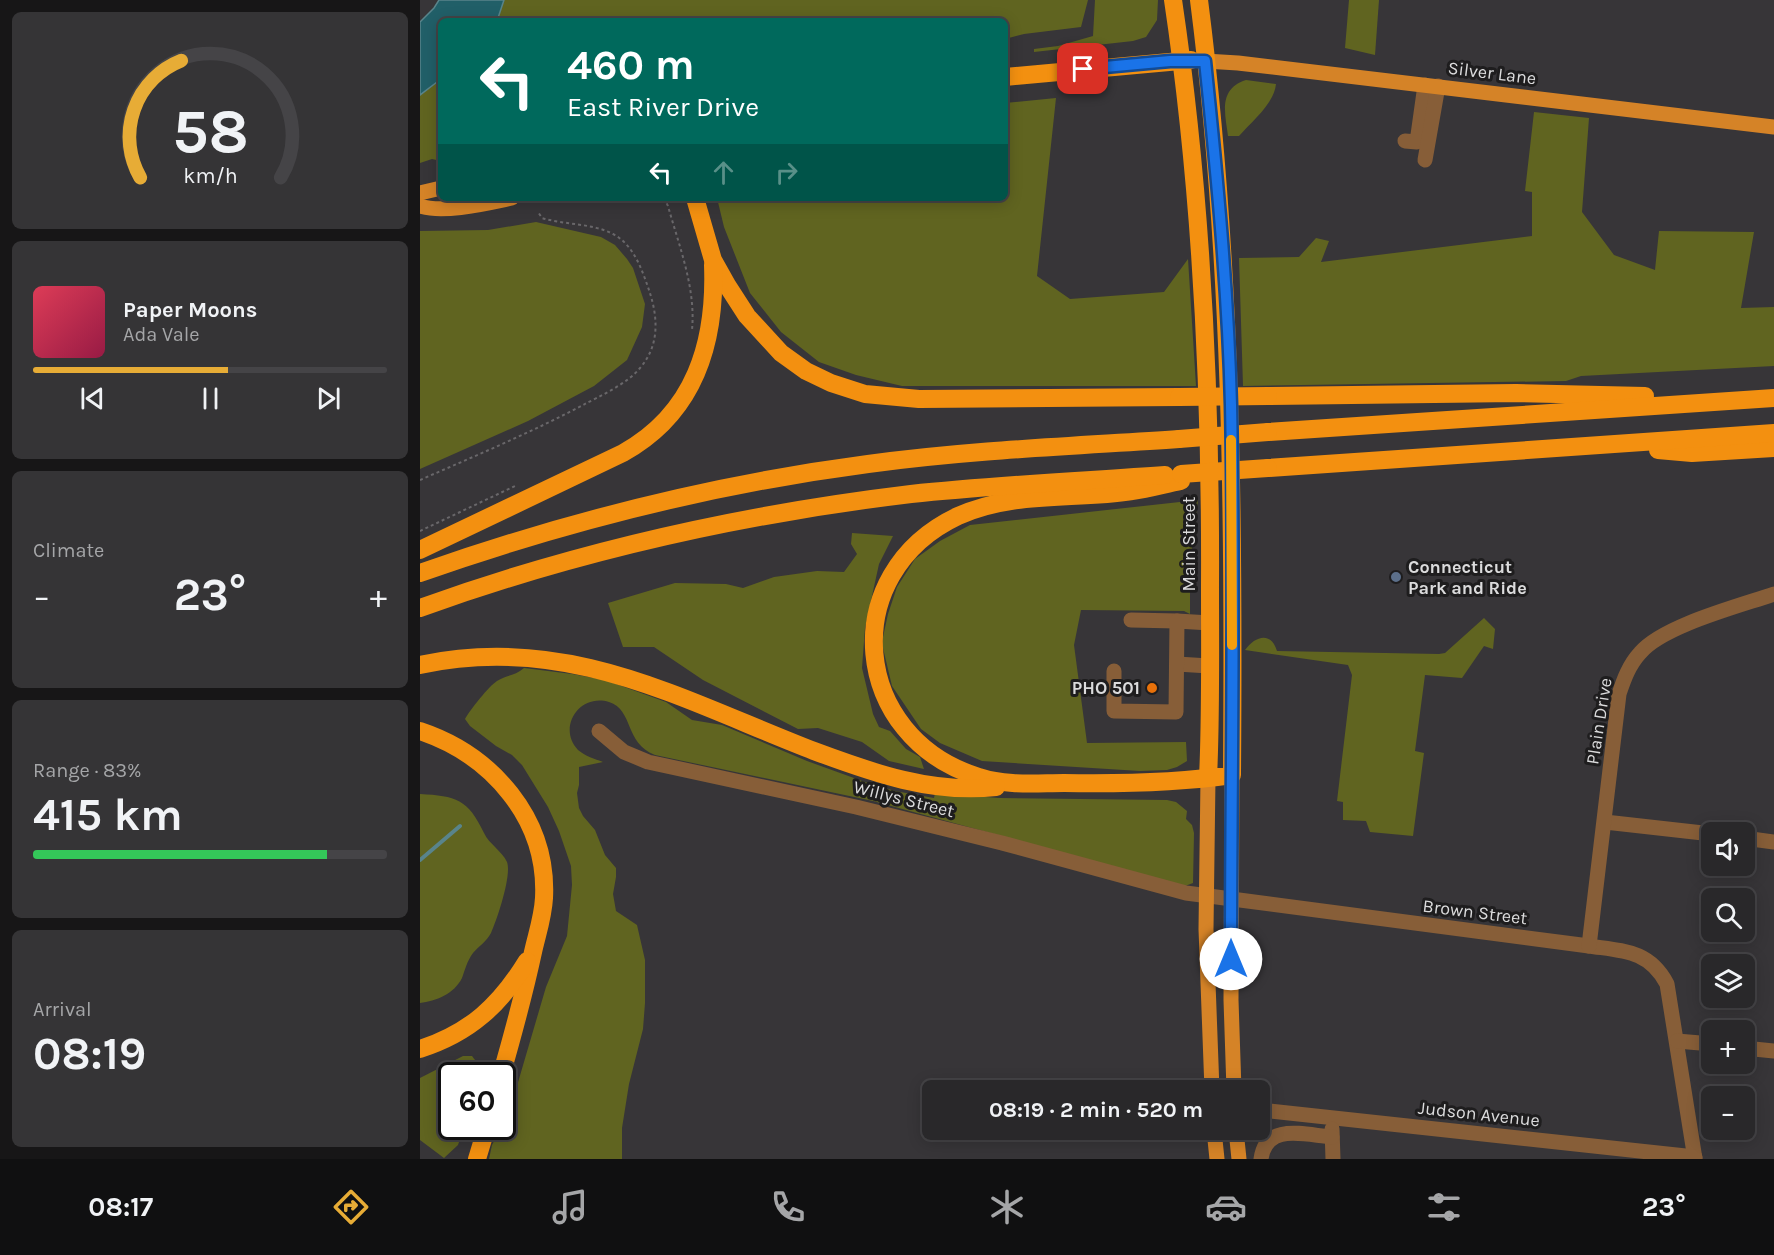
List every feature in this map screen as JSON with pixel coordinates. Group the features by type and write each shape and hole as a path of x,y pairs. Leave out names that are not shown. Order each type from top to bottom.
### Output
{"highway":[{"name":"Main Street","path":"1173,0 1196,193 1206,343 1211,527 1208,778"},
{"path":"1181,477 1133,491 1002,501 958,516 930,533 909,550 890,578 877,610 873,645 880,682 895,714 915,740 943,761 979,778 1015,783 1139,783 1232,775 1232,462 1228,345 1199,0"},
{"path":"1008,77 1181,61 1205,61"},
{"path":"696,201 713,260 741,308 778,351 814,375 854,391 879,396 919,399 1516,393 1731,400"},
{"path":"420,550 623,453 643,441 663,424 685,396 704,356 712,310 713,260"},
{"path":"420,573 516,541 608,515 709,491 785,477 940,456 1774,398"},
{"path":"420,608 584,556 675,534 768,515 933,492 1181,477 1222,471 1774,433"},
{"path":"1597,446 1692,453 1774,448"},
{"path":"1210,623 1232,626"},
{"path":"420,665 488,656 530,657 571,663 647,684 830,757 895,778 926,785 958,788 987,788 1015,783"},
{"path":"420,731 469,754 491,771 513,796 527,820 540,858 544,882 542,917 525,994 505,1062"},
{"path":"420,1049 460,1032 488,1011 515,980 534,949"},
{"path":"477,1159 483,1140"}],"main road":[{"name":"Silver Lane","path":"1205,61 1238,63 1774,127"},
{"path":"420,193 438,189"},
{"path":"420,206 452,207 492,201"},
{"path":"1232,775 1231,1024 1234,1080"},
{"name":"Main Street","path":"1208,778 1207,897 1212,1080"},
{"path":"1207,843 1231,843"},
{"path":"1215,1140 1217,1159"},
{"path":"1237,1140 1239,1159"}],"street":[{"path":"1405,141 1416,142 1432,86"},
{"path":"1425,160 1432,86"},
{"name":"Plain Drive","path":"1589,946 1619,694 1627,671 1640,652 1659,636 1774,594"},
{"path":"1131,620 1210,623"},
{"path":"1114,671 1114,711 1176,712 1177,621"},
{"path":"1177,664 1209,666"},
{"name":"Willys Street","path":"599,731 624,752 648,762 856,807 1002,843 1178,892 1207,897"},
{"path":"1605,822 1701,833"},
{"path":"1755,839 1774,842"},
{"name":"Brown Street","path":"1207,897 1589,946 1646,958 1659,968 1667,984 1695,1158"},
{"path":"1677,1041 1701,1043"},
{"path":"1755,1049 1774,1051"},
{"name":"Judson Avenue","path":"1270,1111 1695,1158"},
{"path":"1331,1118 1333,1159"},
{"path":"1261,1159 1263,1147 1272,1137 1287,1133 1332,1137"}],"path":[{"path":"666,201 689,285 693,313 691,336"},
{"path":"420,480 533,432 611,391 640,369 652,348 656,330 654,305 640,264 626,244 615,235 601,229 557,223 542,218 538,212"},
{"path":"420,531 517,485"}],"green space":[{"path":"504,0 1088,0 1081,27 1008,38 1008,18 498,18"},
{"path":"1095,0 1158,0 1157,20 1146,37 1133,41 1034,52 1034,49 1058,46 1093,36"},
{"path":"1349,0 1379,0 1375,55 1345,48"},
{"path":"1246,80 1276,84 1262,112 1239,136 1228,136 1225,111 1227,96 1231,89"},
{"path":"438,81 438,160 432,159 420,163 420,95"},
{"path":"1056,98 1037,276 1070,299 1164,292 1188,259 1196,386 902,386 856,375 819,362 781,332 750,293 724,227 718,201 1008,201 1008,103"},
{"path":"1534,112 1589,118 1582,212 1614,255 1655,270 1659,231 1754,232 1741,308 1774,307 1774,366 1581,376 1566,381 1243,386 1239,258 1299,257 1316,238 1329,241 1321,262 1532,236 1532,192 1525,191"},
{"path":"536,222 601,237 615,245 633,268 645,304 642,327 627,360 594,386 528,421 420,469 420,231 488,230"},
{"path":"1198,500 1190,564 1190,614 1184,611 1081,610 1074,645 1087,743 1186,742 1187,761 1167,770 1140,771 982,761 940,743 921,729 892,686 883,648 888,614 897,587 915,559 940,541 970,525"},
{"path":"852,533 893,536 879,564 865,628 862,668 873,714 879,727 890,731 906,749 920,757 924,769 889,761 862,742 818,728 798,729 703,680 654,647 623,647 608,603 675,583 726,584 743,588 774,577 817,571 844,572 857,554 851,544"},
{"path":"1484,618 1495,629 1493,649 1484,646 1462,678 1425,675 1415,751 1424,753 1413,836 1370,832 1366,821 1343,820 1343,802 1337,801 1352,675 1348,665 1245,650 1253,641 1267,638 1271,640 1277,651 1439,654 1445,653"},
{"path":"524,668 605,680 666,702 692,720 722,725 807,761 895,791 934,798 935,793 999,798 1176,802 1187,811 1186,819 1192,825 1194,833 1193,883 1185,886 873,801 655,755 638,743 617,706 609,702 589,703 580,707 574,714 570,732 572,741 578,750 603,762 579,767 577,793 579,808 595,830 605,855 616,868 613,894 616,911 637,925 645,960 643,1029 629,1084 622,1128 622,1159 489,1159 495,1140 516,1140 516,1089 546,987 567,936 572,885 571,866 559,831 548,807 522,765 512,755 470,726 465,719 480,698 494,684 500,679"},
{"path":"420,794 452,798 466,806 486,837 505,858 508,868 503,897 491,933 471,956 459,984 444,996 420,1003"},
{"path":"463,1056 472,1056 476,1062 451,1062"},
{"path":"438,1069 438,1140 460,1140 458,1145 444,1158 420,1140 420,1078"}],"water":[{"path":"439,0 504,0 498,18 438,18 438,81 420,95 420,22"}],"waterway":[{"path":"420,860 460,826"}],"slow traffic":[{"path":"1231,440 1232,645"}],"place":[{"name":"Connecticut Park and Ride","path":"1396,577"},
{"name":"PHO 501","path":"1152,688"}],"route":[{"path":"1083,69 1170,61 1205,61 1219,209 1231,403 1233,545 1231,959"}]}
